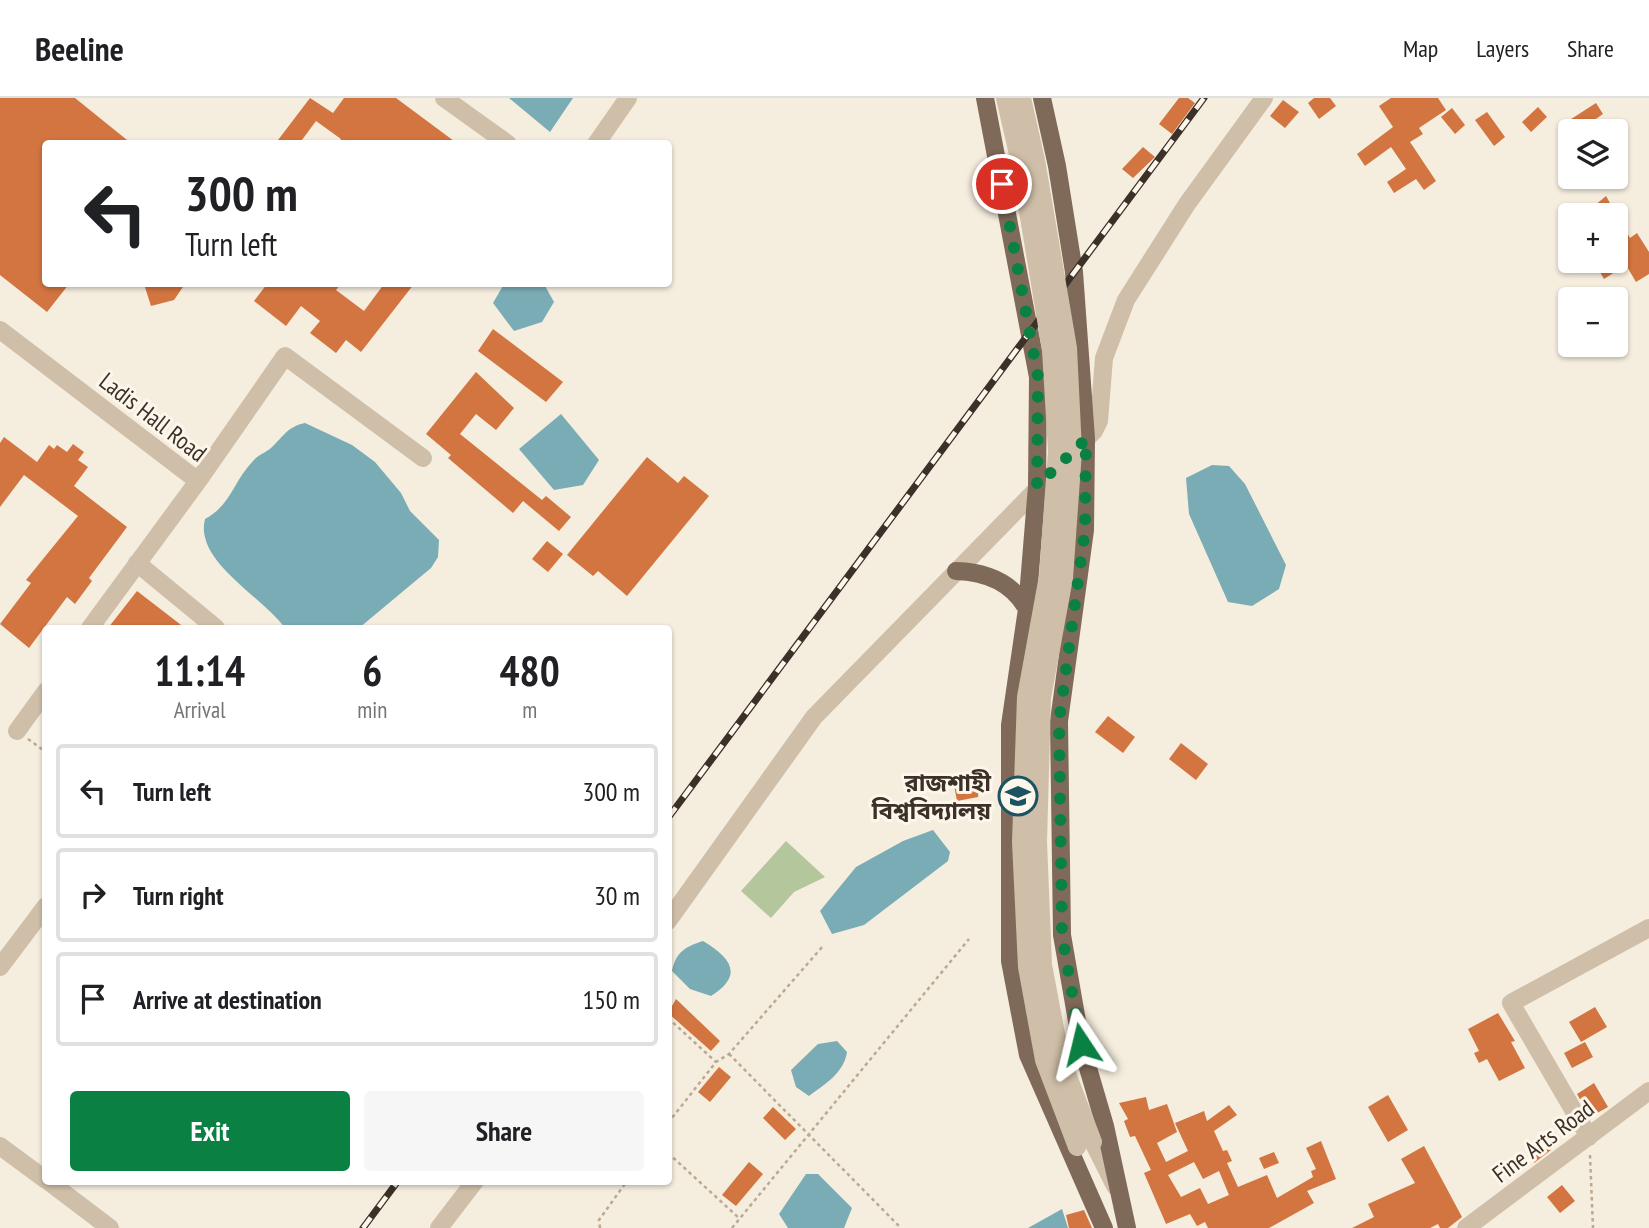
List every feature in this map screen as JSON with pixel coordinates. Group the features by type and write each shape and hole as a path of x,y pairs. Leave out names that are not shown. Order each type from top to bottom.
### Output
{"main road":[{"path":"985,98 1038,377 1037,486 1027,609 1010,725 1010,961 1028,1055 1104,1228"},
{"path":"1042,98 1057,166 1074,272 1086,439 1085,530 1059,721 1062,935 1081,1044 1105,1126 1127,1228"},
{"path":"956,571 982,572 1005,584 1020,596 1027,609"}],"street":[{"path":"444,98 502,140"},
{"path":"599,140 628,98"},
{"path":"1005,98 1020,163 1051,350 1057,451 1048,576 1026,697 1021,842 1027,967 1044,1059 1085,1145 1118,1191"},
{"path":"1021,98 1036,160 1068,348 1073,451 1064,578 1042,698 1038,842 1043,965 1060,1055 1085,1145 1091,1197"},
{"path":"672,915 814,717 1037,486 1086,439 1099,421 1104,358 1126,300 1187,204 1264,98"},
{"name":"Ladis Hall Road","path":"0,330 198,481 92,625"},
{"path":"198,481 285,356 423,458"},
{"path":"137,563 212,625"},
{"path":"17,731 42,697"},
{"path":"0,967 42,911"},
{"path":"1588,1137 1511,1003 1649,928"},
{"name":"Fine Arts Road","path":"1466,1228 1649,1091"},
{"path":"0,1146 42,1176"},
{"path":"54,1185 110,1228"},
{"path":"439,1228 472,1185"}],"path":[{"path":"17,731 42,749"},
{"path":"732,1228 969,939"},
{"path":"672,1118 716,1062 729,1054 823,946"},
{"path":"672,1022 716,1062"},
{"path":"729,1054 901,1228"},
{"path":"1588,1137 1593,1228"},
{"path":"672,1157 739,1218"},
{"path":"600,1228 599,1220 624,1185"}],"green space":[{"path":"786,841 825,877 794,892 771,918 741,891"}],"water":[{"path":"509,98 573,98 550,132"},
{"path":"502,287 546,287 554,302 542,322 514,331 493,303"},
{"path":"561,414 599,460 583,485 554,490 519,449"},
{"path":"305,423 352,445 375,462 401,493 410,511 439,540 438,557 431,568 363,625 282,625 219,564 204,534 205,519 221,507 246,469 299,424"},
{"path":"1212,465 1229,466 1245,484 1286,565 1279,589 1252,606 1228,602 1189,514 1186,478"},
{"path":"933,830 950,852 948,861 864,925 832,934 820,911 856,867 903,841"},
{"path":"703,941 720,953 730,967 728,981 711,996 690,989 672,971 682,951"},
{"path":"837,1041 847,1052 842,1066 809,1096 796,1087 791,1070 818,1044"},
{"path":"806,1174 818,1174 852,1208 844,1228 788,1228 779,1214"},
{"path":"1062,1209 1068,1228 1028,1228"}],"building":[{"path":"0,98 75,98 127,140 42,140 42,287 67,287 47,312 0,275"},
{"path":"310,98 333,113 344,98 396,98 453,140 340,140 316,121 302,140 278,140"},
{"path":"1179,98 1188,98 1195,103 1172,134 1159,124"},
{"path":"1314,98 1330,98 1336,106 1319,119 1308,103"},
{"path":"1391,98 1438,98 1446,110 1419,128 1423,134 1410,142 1436,181 1424,190 1416,179 1394,193 1387,182 1406,169 1391,147 1365,166 1357,154 1393,127 1379,106"},
{"path":"1283,100 1299,112 1285,128 1270,116"},
{"path":"1596,103 1603,114 1596,119 1571,119"},
{"path":"1538,107 1547,117 1531,132 1522,122"},
{"path":"1452,108 1465,125 1455,134 1441,117"},
{"path":"1487,112 1505,137 1494,146 1475,120"},
{"path":"1143,147 1155,157 1133,178 1122,169"},
{"path":"1606,196 1610,203 1598,203"},
{"path":"1637,233 1649,252 1649,274 1636,282 1628,268 1628,234 1630,238"},
{"path":"1600,273 1613,273 1604,279"},
{"path":"145,287 183,287 174,300 151,306"},
{"path":"265,287 338,287 336,290 364,311 382,287 412,287 361,352 346,340 336,353 310,333 320,321 301,306 286,326 254,301"},
{"path":"493,329 563,382 546,402 478,351"},
{"path":"476,372 514,408 496,430 476,414 460,434 542,500 546,496 571,517 559,531 523,501 513,513 448,458 451,455 426,434"},
{"path":"4,437 37,462 49,445 54,449 57,445 67,452 73,444 84,452 78,460 88,467 74,486 127,527 89,578 92,581 75,604 67,597 46,625 42,625 42,631 29,648 0,624 31,583 26,580 78,516 24,475 0,507 0,443"},
{"path":"647,457 678,483 684,476 709,496 627,596 598,571 593,576 567,555"},
{"path":"547,541 563,554 548,572 532,559"},
{"path":"137,591 181,625 110,625"},
{"path":"1108,716 1135,737 1123,753 1095,732"},
{"path":"1181,743 1208,764 1196,780 1169,759"},
{"path":"980,775 978,797 957,801 953,780"},
{"path":"676,999 720,1041 711,1051 672,1017 672,1006"},
{"path":"1595,1007 1607,1027 1581,1042 1569,1022"},
{"path":"1498,1013 1515,1041 1511,1042 1525,1068 1499,1081 1487,1059 1479,1063 1474,1053 1479,1051 1468,1029"},
{"path":"1585,1042 1593,1057 1572,1068 1564,1053"},
{"path":"719,1067 731,1077 710,1102 698,1092"},
{"path":"1594,1083 1608,1107 1590,1117 1577,1094"},
{"path":"1388,1095 1408,1130 1388,1142 1368,1107"},
{"path":"1146,1097 1149,1110 1167,1104 1177,1132 1157,1143 1166,1162 1188,1151 1175,1123 1204,1111 1207,1121 1229,1105 1237,1115 1214,1131 1223,1151 1227,1150 1232,1161 1227,1163 1238,1187 1267,1175 1277,1198 1313,1177 1311,1171 1316,1169 1306,1148 1321,1141 1336,1179 1307,1191 1314,1203 1269,1228 1208,1228 1205,1222 1197,1226 1190,1214 1166,1224 1144,1173 1151,1170 1135,1136 1130,1137 1124,1121 1128,1119 1119,1103","holes":["1194,1162 1203,1179 1219,1171 1229,1195 1208,1204 1200,1188 1181,1197 1168,1175"]},
{"path":"773,1107 796,1129 785,1140 763,1118"},
{"path":"1424,1146 1462,1217 1448,1228 1440,1228 1438,1224 1430,1228 1352,1228 1374,1217 1368,1204 1415,1183 1401,1159"},
{"path":"1549,1147 1551,1150 1534,1163 1531,1157"},
{"path":"1274,1152 1279,1163 1264,1169 1259,1158"},
{"path":"749,1162 763,1174 736,1206 722,1195"},
{"path":"1562,1185 1575,1201 1560,1213 1547,1197"},
{"path":"1084,1210 1092,1228 1069,1228 1066,1215"}],"railway":[{"path":"672,813 1204,98"},
{"path":"363,1228 395,1185"}],"place":[{"name":"রাজশাহী বিশ্ববিদ্যালয়","path":"1018,796"}],"route":[{"path":"1002,184 1038,377 1040,454 1037,486 1086,439 1085,530 1059,721 1062,935 1081,1044"}]}
